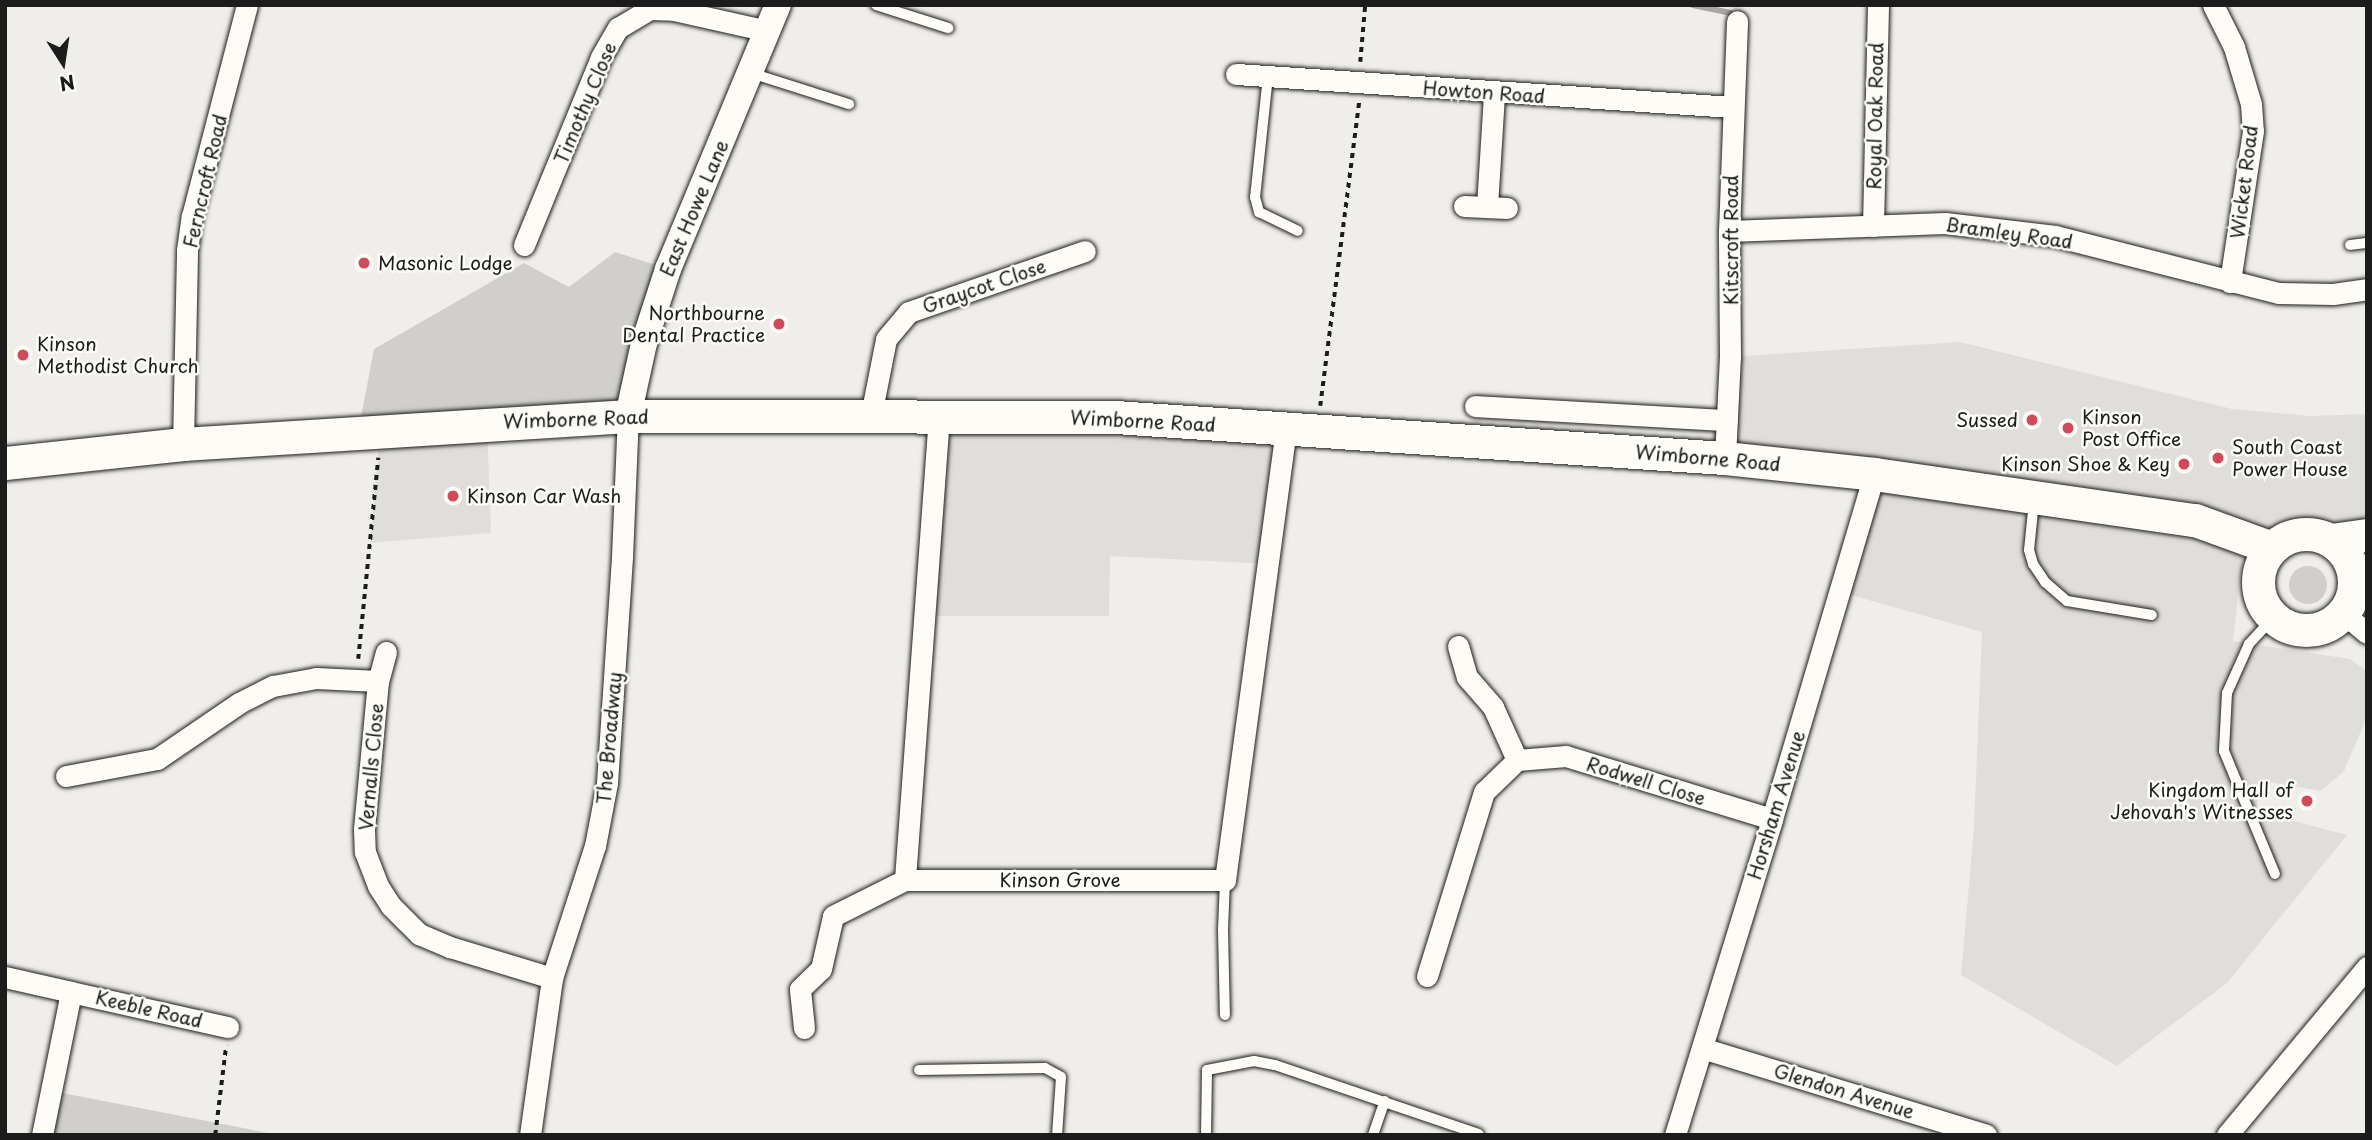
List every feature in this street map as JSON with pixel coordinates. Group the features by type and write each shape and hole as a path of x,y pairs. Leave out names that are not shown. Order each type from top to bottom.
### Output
{"main road":[{"name":"Wimborne Road","path":"5,463 183,444 628,416 1115,417 1725,458 1874,474 2195,520 2272,548"},
{"path":"2294,535 2319,535 2331,540 2360,571 2350,602 2355,623 2309,629 2285,625 2274,617 2265,606 2259,584 2263,561 2272,548 2294,535"},
{"path":"2331,540 2367,535"}],"street":[{"name":"Ferncroft Road","path":"183,444 187,250 192,216 247,5"},
{"name":"East Howe Lane","path":"628,416 644,342 668,269 778,5"},
{"name":"Royal Oak Road","path":"1873,226 1878,5"},
{"name":"Wicket Road","path":"2213,5 2234,47 2251,104 2253,131 2230,282"},
{"name":"Timothy Close","path":"524,245 601,57 618,28 650,9 674,10 768,32"},
{"name":"Kitscroft Road","path":"1725,458 1730,357 1729,231 1737,21"},
{"name":"Howton Road","path":"1236,74 1494,94 1733,107"},
{"path":"1464,206 1497,207 1494,94"},
{"name":"Bramley Road","path":"1729,231 1945,223 2055,236 2279,293 2333,294 2367,289"},
{"name":"Graycot Close","path":"871,415 886,339 909,312 1086,251"},
{"name":"Wimborne Road","path":"1475,406 1727,420"},
{"name":"The Broadway","path":"530,1135 552,978 595,846 607,783 628,416"},
{"path":"804,1028 800,989 821,969 833,916 905,880 939,416"},
{"path":"1225,880 1302,429"},
{"name":"Horsham Avenue","path":"1675,1135 1874,474"},
{"path":"1427,976 1484,792 1517,760 1493,707 1466,677 1458,646"},
{"name":"Vernalls Close","path":"386,652 378,681 364,828 365,852 378,886 391,906 419,934 450,947 552,978"},
{"path":"66,776 157,759 239,703 272,686 316,678 378,681"},
{"name":"Rodwell Close","path":"1517,760 1566,756 1772,819"},
{"name":"Kinson Grove","path":"905,880 1225,880"},
{"path":"2227,1135 2367,967"},
{"name":"Keeble Road","path":"5,977 228,1027"},
{"name":"Keeble Road","path":"41,1135 71,992"},
{"name":"Glendon Avenue","path":"1702,1048 1986,1135"}],"lane":[{"path":"876,5 948,27"},
{"path":"751,73 849,104"},
{"path":"1268,76 1255,197 1259,212 1298,231"},
{"path":"2350,246 2367,243"},
{"path":"2035,495 2029,550 2033,564 2045,582 2067,601 2152,615"},
{"path":"2274,617 2249,644 2227,693 2224,751 2275,874"},
{"path":"1225,880 1225,1015"},
{"path":"1206,1135 1207,1070 1254,1062 1275,1065 1479,1134"},
{"path":"919,1070 1045,1068 1061,1077 1057,1135"},
{"path":"1373,1135 1385,1101"}],"path":[{"path":"1302,429 1355,146 1365,5"},
{"path":"356,679 380,432"},
{"path":"215,1135 228,1027"}],"shaded area":[{"path":"615,252 668,269 628,416 358,433 374,349 524,263 569,287"},
{"path":"1960,342 2232,409 2310,416 2367,414 2367,526 2315,535 1727,457 1730,357"},
{"path":"939,416 1286,429 1269,564 1110,556 1109,616 924,616"},
{"path":"487,423 491,533 370,543 380,432"},
{"path":"1876,485 2244,543 2233,641 2350,659 2367,671 2367,717 2344,771 2321,791 2263,781 2255,811 2347,835 2227,983 2117,1066 1961,975 1974,828 1982,632 1840,592"},
{"path":"2308,566 2322,571 2327,585 2322,599 2308,604 2294,599 2289,585 2294,571"},
{"path":"52,1091 279,1135 42,1135"}],"waterway":[{"path":"1693,5 1730,13"}],"place":[{"name":"Masonic Lodge","path":"364,263"},
{"name":"Northbourne Dental Practice","path":"779,324"},
{"name":"Kinson Methodist Church","path":"23,355"},
{"name":"Sussed","path":"2032,420"},
{"name":"Kinson Post Office","path":"2068,428"},
{"name":"South Coast Power House","path":"2218,458"},
{"name":"Kinson Shoe & Key","path":"2184,464"},
{"name":"Kinson Car Wash","path":"453,496"},
{"name":"Kingdom Hall of Jehovah's Witnesses","path":"2307,801"}]}
